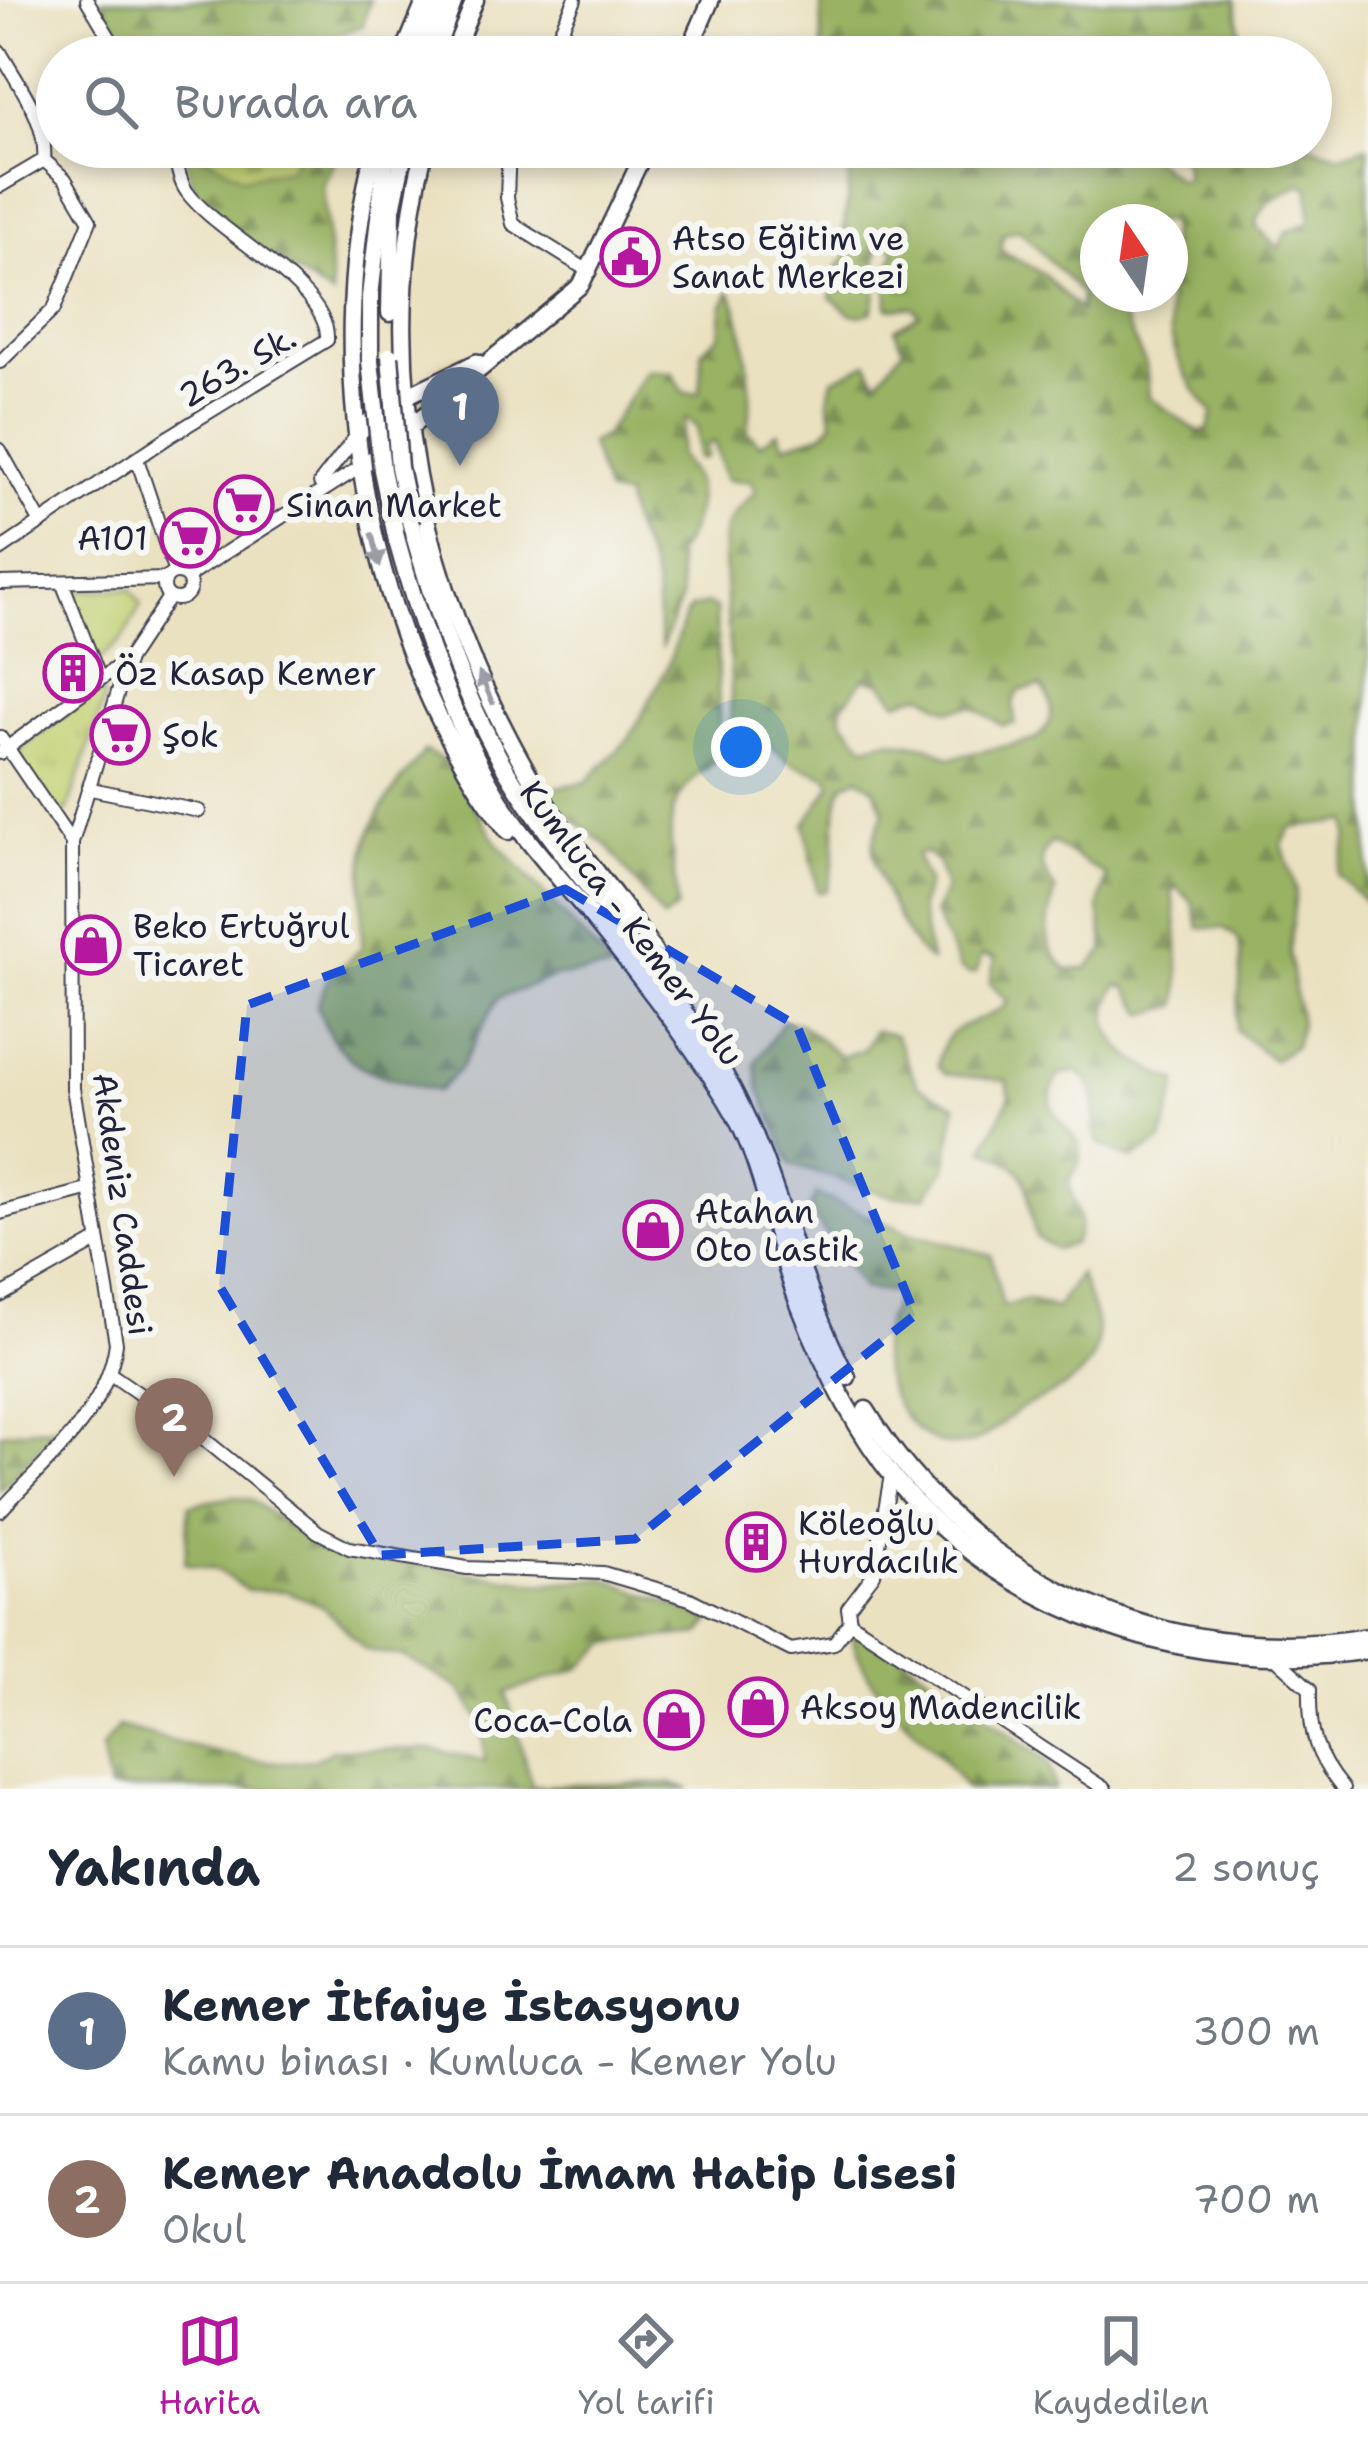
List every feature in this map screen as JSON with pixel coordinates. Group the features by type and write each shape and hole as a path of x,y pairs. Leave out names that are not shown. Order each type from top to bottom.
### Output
{"highway":[{"path":"411,36 426,0"},
{"path":"425,36 439,0"},
{"path":"441,36 454,0"},
{"path":"460,36 475,0"},
{"path":"372,168 357,262 358,434 373,545 435,714 514,840 632,967"},
{"name":"Kumluca - Kemer Yolu","path":"385,168 370,297 370,361 382,470 422,622 498,797 632,967 730,1105 821,1353 892,1475 930,1518 986,1563 1050,1601 1170,1645 1278,1660 1368,1650"},
{"name":"Kumluca - Kemer Yolu","path":"401,168 392,209 390,356 399,467 441,631 494,748 538,819 677,1002"},
{"name":"Kumluca - Kemer Yolu","path":"419,168 401,293 403,398 407,436 437,561 513,747 538,791 656,954 677,1002 755,1135 814,1306 854,1391 903,1467 959,1527 1048,1585 1159,1627 1247,1645 1368,1636"}],"main road":[{"path":"695,36 711,0"},
{"path":"362,466 407,436 590,272 637,168"},
{"path":"358,434 380,409 521,337"}],"street":[{"path":"87,0 108,36"},
{"path":"558,36 575,0"},
{"path":"0,52 36,118"},
{"path":"0,186 36,165"},
{"path":"0,362 54,308 89,221 65,179 53,168"},
{"name":"263. Sk.","path":"138,462 170,436 324,346 327,326 272,262 232,237 189,195 179,168"},
{"path":"508,168 513,224 590,272"},
{"path":"296,503 336,468 358,434"},
{"path":"0,450 41,524"},
{"path":"0,548 138,462 176,576 170,597"},
{"path":"0,584 176,576 362,466"},
{"name":"Akdeniz Caddesi","path":"0,1511 94,1408 112,1375 116,1343 73,1088 72,843 128,659 170,597 187,595 176,576"},
{"path":"62,582 100,679"},
{"path":"72,843 2,746 128,659"},
{"path":"91,789 199,811"},
{"path":"0,1213 87,1190"},
{"path":"0,1296 97,1241"},
{"path":"112,1375 204,1439 318,1532 350,1549 467,1568 603,1573 690,1599 791,1649 835,1643 850,1622 848,1608 874,1574 892,1475"},
{"path":"850,1622 1105,1789"},
{"path":"1278,1660 1310,1689 1310,1734 1319,1760 1342,1789"}],"highlighted area":[{"path":"565,889 797,1026 915,1315 635,1539 380,1555 219,1285 247,1005"}],"green space":[{"path":"101,0 370,0 363,25 335,36 122,36"},
{"path":"821,0 1235,0 1241,36 822,36"},
{"path":"1368,146 1368,905 1337,874 1349,837 1348,821 1290,828 1282,845 1296,890 1289,952 1300,1024 1295,1046 1273,1060 1236,1030 1241,970 1238,938 1224,928 1199,928 1193,903 1176,886 1172,894 1177,1006 1145,1014 1126,986 1117,985 1108,1020 1120,1047 1147,1068 1178,1082 1162,1141 1132,1159 1113,1152 1096,1137 1090,1084 1077,1071 1059,1075 1051,1093 1052,1107 1080,1150 1079,1163 1069,1179 1080,1226 1073,1244 1056,1249 1036,1237 1022,1174 984,1149 1010,1097 1007,1081 945,1074 938,1067 941,1050 955,1030 1008,1002 990,983 995,958 982,955 976,973 960,969 934,914 945,889 938,862 924,852 916,856 928,882 920,907 930,961 903,927 879,876 873,844 884,811 874,788 859,778 844,784 837,808 831,877 826,891 818,892 805,824 831,785 829,777 789,762 756,733 730,732 724,537 731,519 755,493 751,481 726,480 714,442 706,445 706,457 698,459 697,427 685,418 679,455 695,480 696,509 687,538 676,552 681,598 662,646 651,567 625,497 607,494 590,444 605,435 647,370 673,373 684,393 700,393 702,350 720,335 722,307 730,292 747,360 747,431 760,444 778,432 785,445 822,434 833,422 828,400 833,379 868,363 877,382 903,349 895,329 920,314 912,307 888,308 887,276 895,252 885,238 877,253 872,311 854,315 831,298 836,269 847,255 848,168 1164,168 1178,180 1186,178 1185,168 1332,168 1332,152 1341,155","holes":["1300,184 1309,187 1310,222 1286,232 1279,248 1256,226 1258,217 1279,196","1080,204 1188,204 1188,312 1169,312 1169,323 1181,366 1213,413 1208,430 1198,432 1149,397 1146,365 1124,320 1126,312 1080,312 1043,274 1001,250 1003,234 1019,229 1080,292","864,678 882,683 898,702 922,695 949,710 972,706 1003,726 1015,723 1013,703 1019,691 1041,686 1051,707 1049,721 1035,740 951,758 927,746 889,740 865,746 842,719 841,707","1052,842 1106,876 1099,908 1105,950 1088,968 1068,970 1049,942 1055,890 1042,866 1043,855"]},
{"path":"188,168 331,168 323,185 332,296 240,236 195,191"},
{"path":"227,168 290,168 289,170 243,177"},
{"path":"131,589 141,604 124,637 99,660 67,591"},
{"path":"707,604 716,609 720,759 683,791 675,807 671,841 677,908 663,919 608,846 554,804 549,789 586,782 629,739 668,666 685,616 691,608"},
{"path":"101,691 105,698 67,812 59,814 19,764 22,748 93,692"},
{"path":"425,751 449,763 497,843 614,970 557,976 498,998 461,1067 438,1091 362,1067 337,1045 317,1005 328,979 362,948 368,841 386,803"},
{"path":"784,1021 799,1023 842,1057 864,1049 874,1031 895,1035 918,1086 956,1105 946,1168 926,1196 892,1196 791,1165 760,1090 755,1063"},
{"path":"816,1194 909,1233 991,1255 1003,1307 1028,1300 1056,1309 1079,1274 1098,1334 1088,1365 1073,1382 1022,1408 977,1440 959,1445 925,1436 899,1408 884,1372 882,1337 898,1293 863,1289 809,1209"},
{"path":"60,1426 0,1490 0,1433"},
{"path":"233,1497 252,1500 318,1549 542,1584 604,1578 711,1620 700,1634 608,1643 581,1668 506,1693 532,1786 670,1783 689,1789 109,1789 101,1749 118,1727 260,1761 314,1759 332,1750 430,1749 485,1761 482,1723 460,1689 405,1657 366,1650 323,1606 287,1591 247,1590 217,1570 185,1563 189,1505"},
{"path":"851,1629 898,1653 1048,1762 1055,1789 966,1789 882,1695 857,1653"}],"place":[{"name":"Atso Eğitim ve Sanat Merkezi","path":"630,257"},
{"name":"Kemer İtfaiye İstasyonu","path":"460,466"},
{"name":"Sinan Market","path":"244,505"},
{"name":"A101","path":"190,538"},
{"name":"Öz Kasap Kemer","path":"73,673"},
{"name":"Şok","path":"120,735"},
{"name":"Beko Ertuğrul Ticaret","path":"91,945"},
{"name":"Atahan Oto Lastik","path":"653,1230"},
{"name":"Kemer Anadolu İmam Hatip Lisesi","path":"174,1477"},
{"name":"Köleoğlu Hurdacılık","path":"756,1542"},
{"name":"Aksoy Madencilik","path":"758,1707"},
{"name":"Coca-Cola","path":"674,1720"}]}
